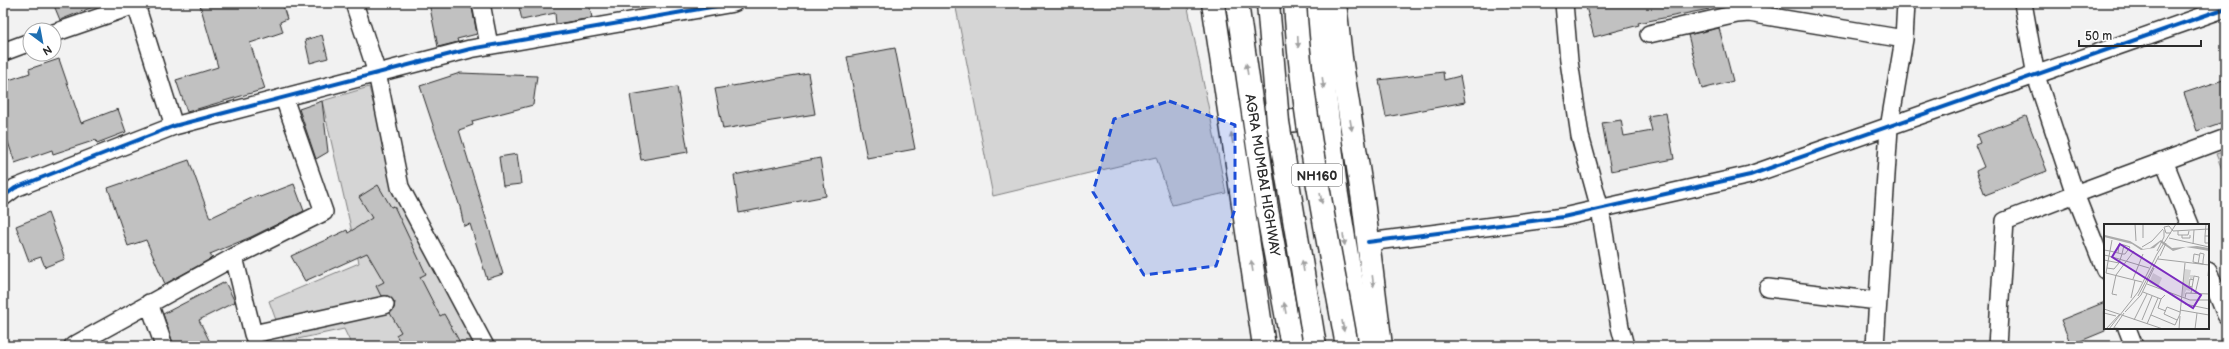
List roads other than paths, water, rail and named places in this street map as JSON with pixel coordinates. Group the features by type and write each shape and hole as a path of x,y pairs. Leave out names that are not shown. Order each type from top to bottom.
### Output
{"main road":[{"path":"1213,3 1264,346"},
{"name":"AGRA MUMBAI HIGHWAY","path":"1237,3 1267,210 1292,346"},
{"name":"NH160","path":"1268,3 1278,122 1315,346"},
{"name":"NH160","path":"1296,3 1299,58 1347,346"},
{"path":"1314,3 1336,189 1362,346"},
{"path":"1334,3 1368,242 1381,346"},
{"path":"1255,126 1327,115"}],"street":[{"path":"354,3 377,74 400,187 485,346"},
{"path":"481,3 489,45"},
{"path":"3,197 15,188 174,126 489,45 734,3"},
{"path":"1564,3 1569,61 1580,136 1600,209 1620,327 1625,346"},
{"path":"1875,346 1889,128 1904,39 1906,3"},
{"path":"2023,3 2036,76 2075,194 2104,267"},
{"path":"62,30 139,4 174,126"},
{"path":"1649,34 1737,14 1747,8 1904,39"},
{"path":"1368,242 1563,217 1750,175 1889,128 2226,8"},
{"path":"3,52 22,45"},
{"path":"73,346 234,257 324,212 284,98"},
{"path":"1997,346 2005,221 2226,138"},
{"path":"2164,161 2190,224"},
{"path":"234,257 255,340 385,304"},
{"path":"2209,273 2226,315"},
{"path":"1768,288 1878,301"},
{"path":"149,303 164,346"},
{"path":"2127,329 2134,346"}]}
